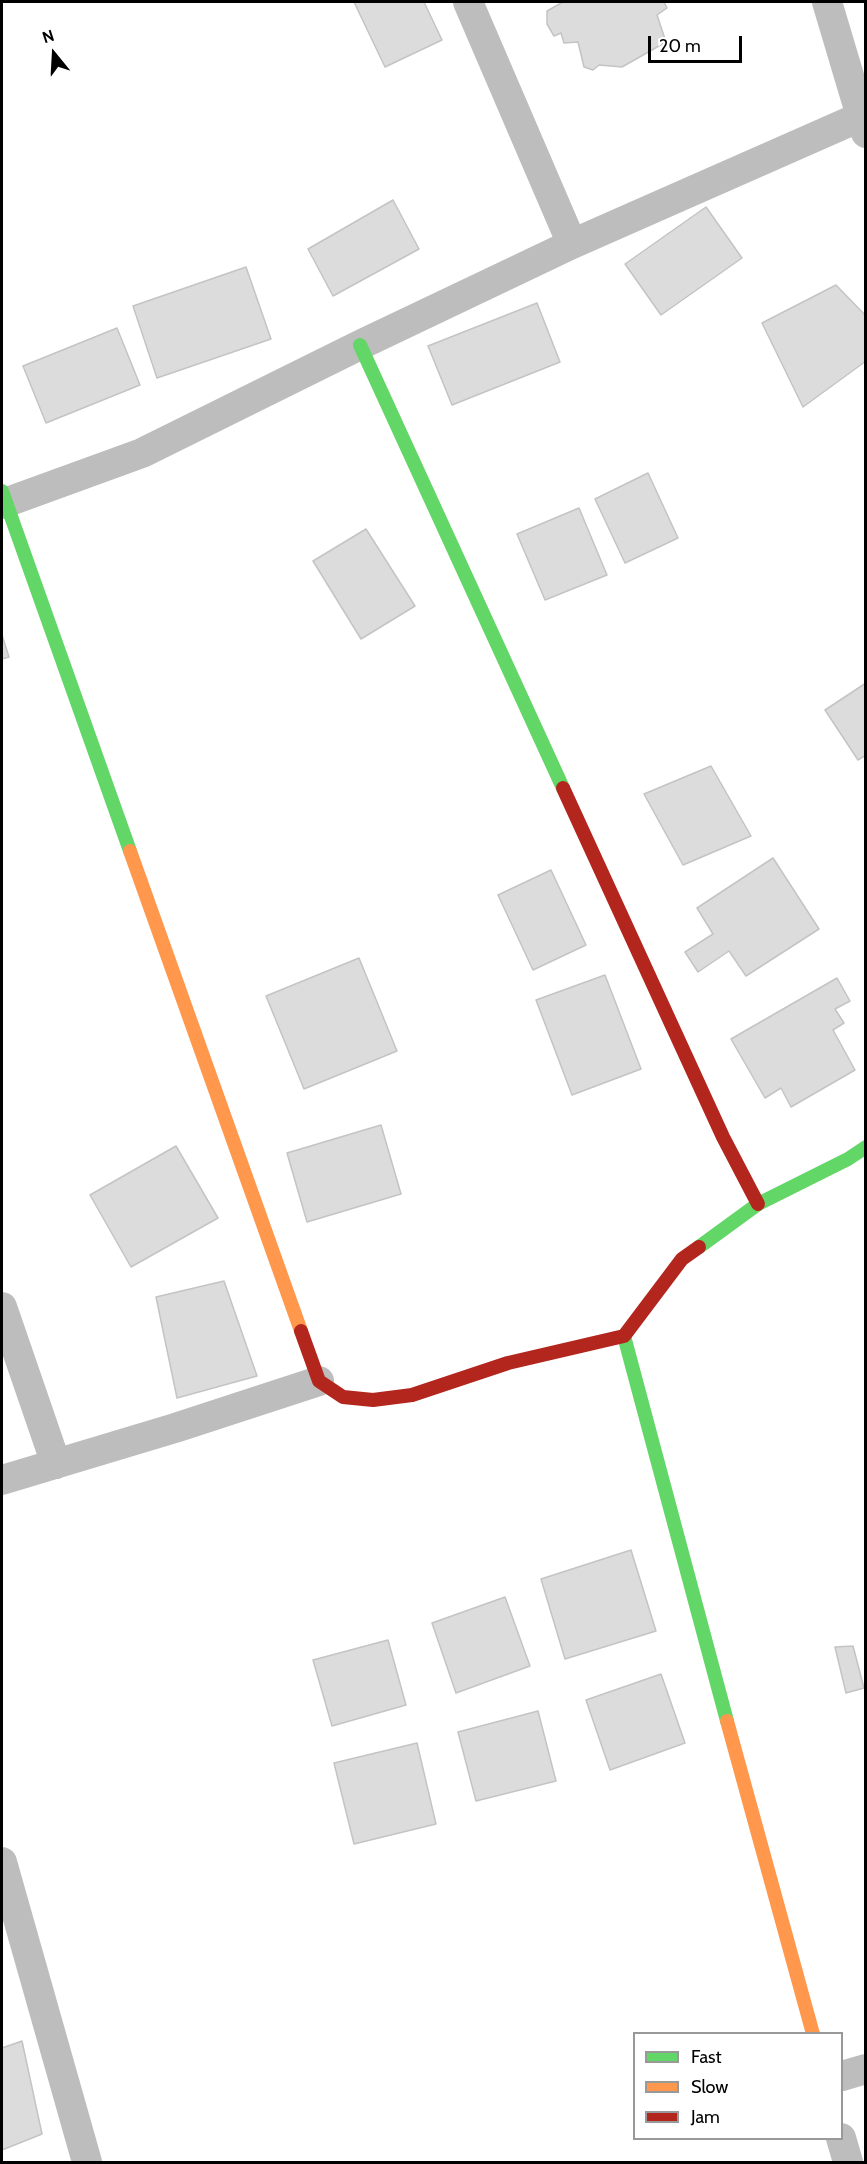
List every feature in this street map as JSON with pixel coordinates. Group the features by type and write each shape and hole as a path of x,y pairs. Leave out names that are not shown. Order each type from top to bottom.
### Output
{"street":[{"path":"468,2 572,244"},
{"path":"827,2 863,125 572,244 360,345 142,453 3,499 320,1381 343,1397 373,1400 412,1395 508,1364 624,1336 682,1259 758,1203 849,1158 866,1147"},
{"path":"360,345 723,1137 758,1203"},
{"path":"2,1307 56,1464"},
{"path":"624,1336 812,2032"},
{"path":"2,1480 320,1381"},
{"path":"2,1862 87,2163"},
{"path":"843,2076 866,2069"},
{"path":"841,2140 848,2163"}],"building":[{"path":"354,2 424,2 442,40 385,67"},
{"path":"563,2 664,2 667,8 657,15 666,42 622,67 599,65 593,70 584,67 578,42 564,43 561,33 554,36 547,24 547,11"},
{"path":"393,200 419,249 333,296 308,249"},
{"path":"706,207 742,258 661,315 625,264"},
{"path":"246,267 271,339 157,378 133,306"},
{"path":"836,285 866,316 866,361 803,407 762,323"},
{"path":"537,303 560,362 452,405 428,346"},
{"path":"117,328 140,385 46,423 23,366"},
{"path":"648,473 678,538 625,563 595,499"},
{"path":"579,508 607,575 545,600 517,534"},
{"path":"366,529 415,606 361,639 313,561"},
{"path":"2,635 9,657 2,659"},
{"path":"866,683 866,755 858,760 825,710"},
{"path":"711,766 751,836 683,865 644,794"},
{"path":"773,858 819,929 746,976 729,951 698,972 685,952 713,934 697,908"},
{"path":"551,870 586,945 533,970 498,895"},
{"path":"359,958 397,1051 304,1089 266,996"},
{"path":"605,975 641,1069 572,1095 536,1000"},
{"path":"837,978 850,1001 835,1009 844,1023 833,1030 855,1070 791,1107 781,1088 765,1098 731,1039"},
{"path":"381,1125 401,1194 307,1222 287,1153"},
{"path":"176,1146 218,1218 131,1267 90,1195"},
{"path":"224,1281 257,1376 177,1398 156,1297"},
{"path":"631,1550 656,1631 565,1659 541,1579"},
{"path":"505,1597 530,1666 456,1693 432,1623"},
{"path":"388,1640 406,1705 332,1726 313,1660"},
{"path":"853,1646 864,1688 846,1693 835,1647"},
{"path":"661,1674 685,1743 610,1770 586,1700"},
{"path":"538,1711 556,1781 476,1801 458,1732"},
{"path":"417,1743 436,1824 354,1844 334,1763"},
{"path":"22,2041 42,2134 2,2150 2,2048"}],"traffic: fast":[{"path":"360,345 563,788"},
{"path":"2,491 130,851"},
{"path":"699,1247 758,1204 848,1159 866,1147"},
{"path":"624,1336 727,1721"}],"traffic: slow":[{"path":"130,851 301,1331"},
{"path":"727,1721 812,2032"}],"traffic: jam":[{"path":"563,788 723,1137 758,1204"},
{"path":"301,1331 319,1381 343,1397 373,1400 412,1395 508,1363 624,1336 682,1259 699,1247"}]}
